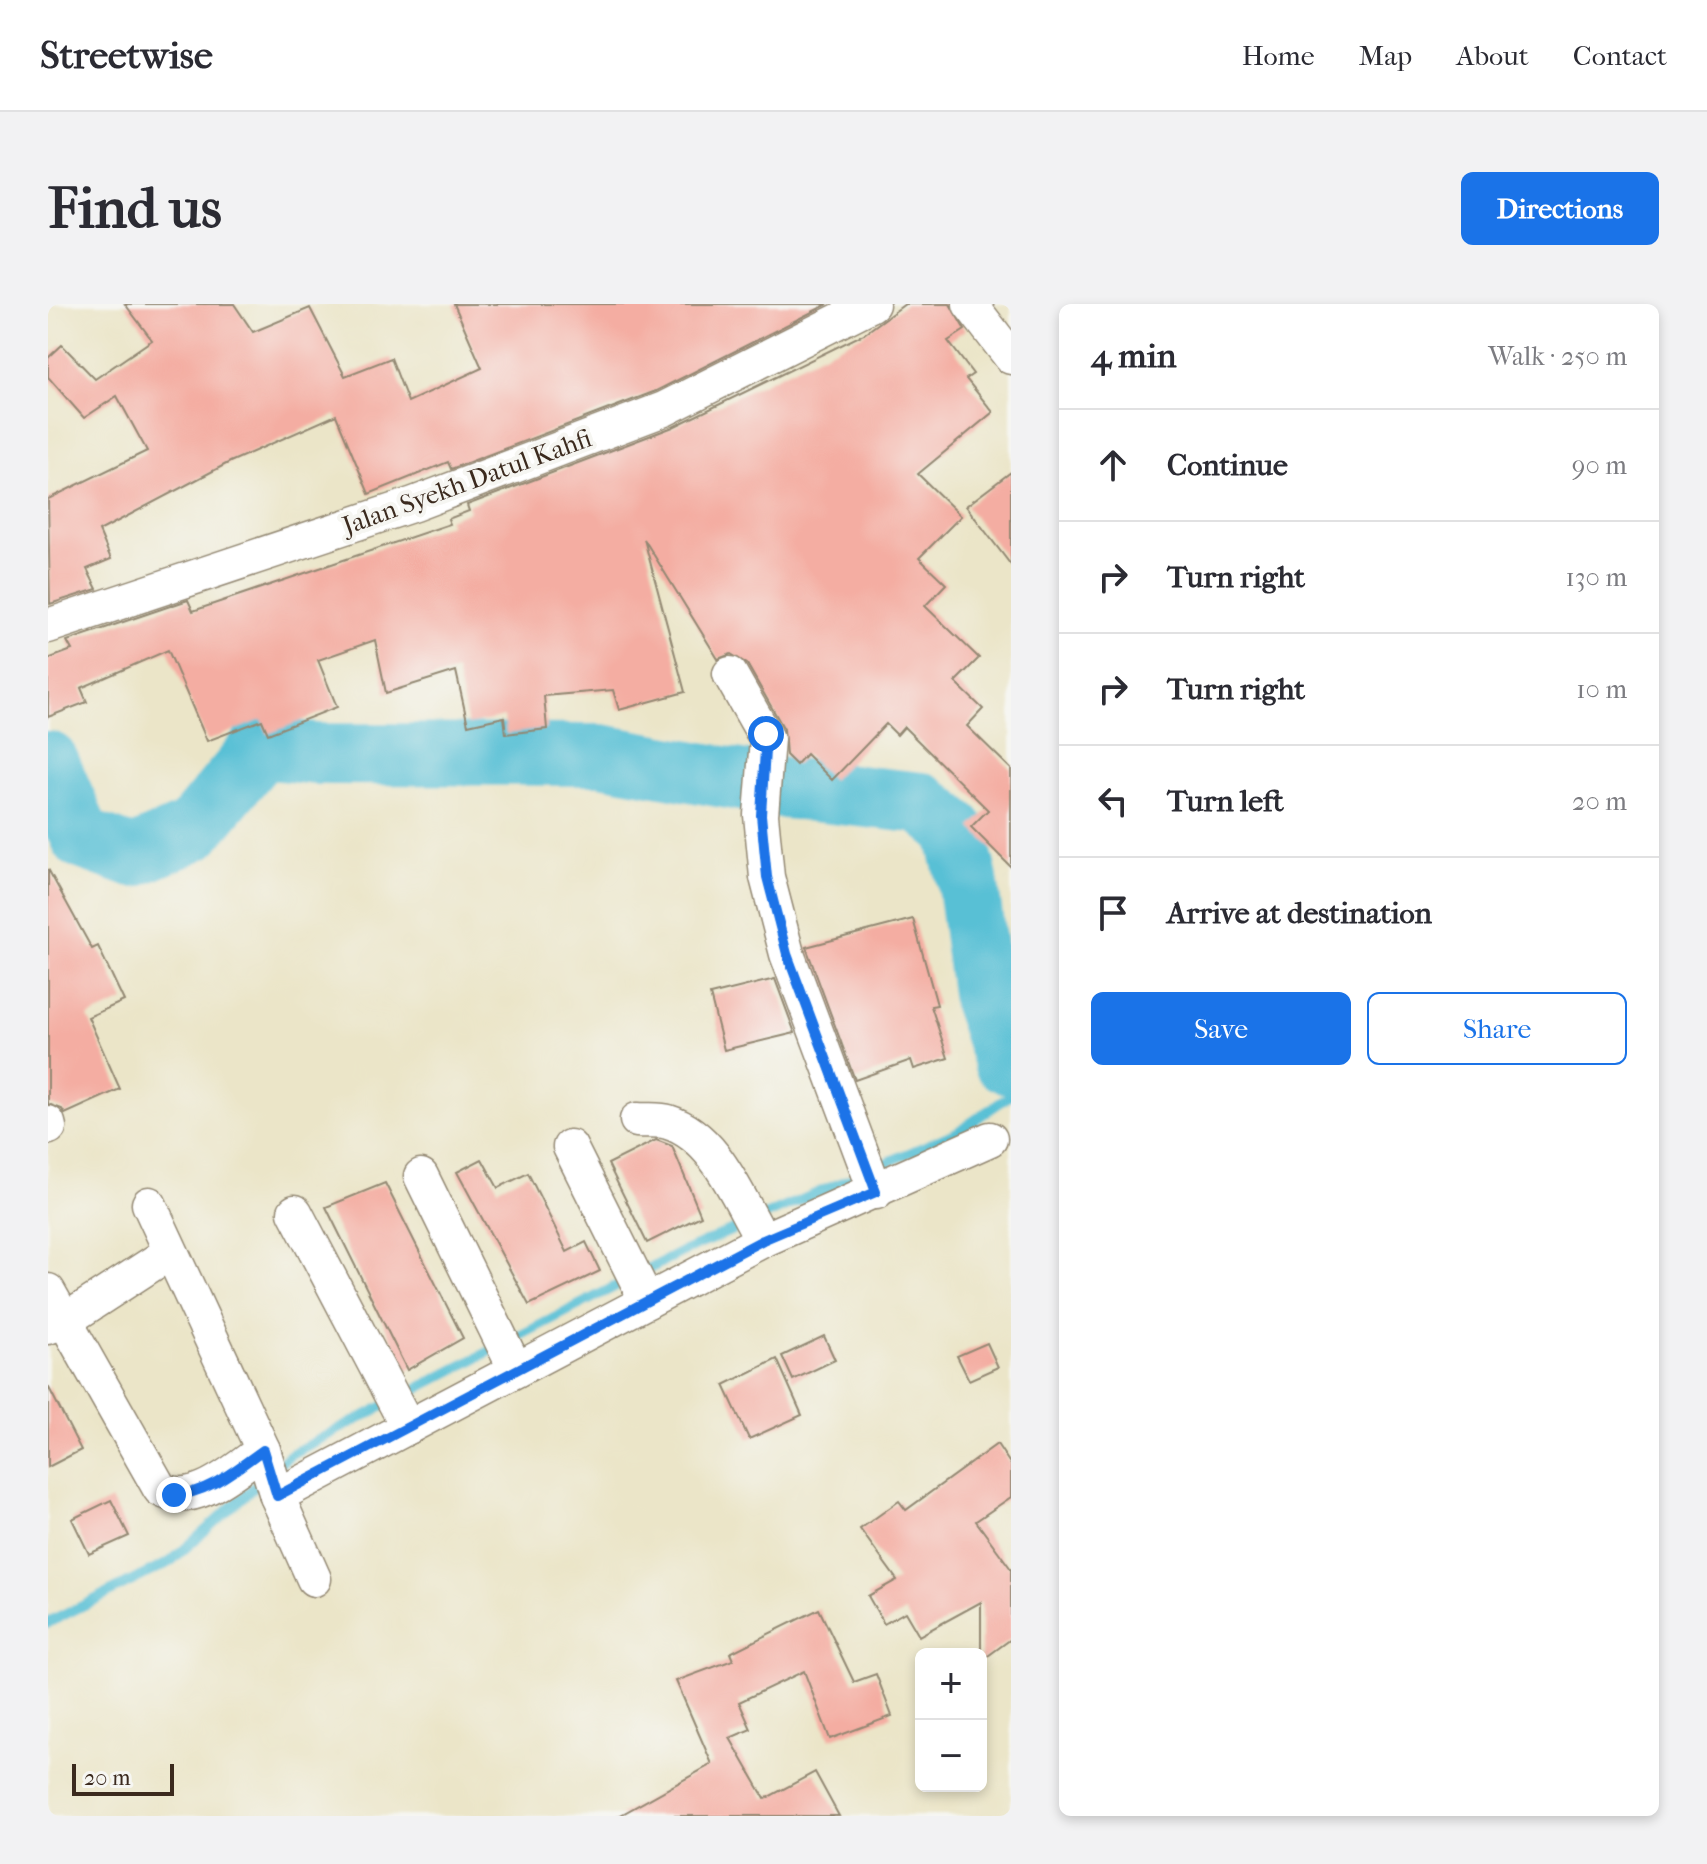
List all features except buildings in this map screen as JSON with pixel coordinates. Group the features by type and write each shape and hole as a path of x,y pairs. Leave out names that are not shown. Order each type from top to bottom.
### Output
{"street":[{"name":"Jalan Syekh Datul Kahfi","path":"50,621 414,504 664,409 872,304"},
{"path":"970,304 1011,357"},
{"path":"730,674 766,734 762,788 767,877 787,954 869,1176"},
{"path":"637,1120 666,1122 696,1138 715,1158 755,1228"},
{"path":"48,1291 57,1323 160,1489 174,1495 271,1474 510,1354 635,1280 869,1176 990,1139"},
{"path":"570,1147 635,1280"},
{"path":"421,1176 510,1354"},
{"path":"149,1204 271,1474 314,1579"},
{"path":"295,1212 399,1408"},
{"path":"57,1323 169,1253"}],"waterway":[{"path":"48,762 81,838 133,857 192,831 261,748 317,754 601,755 785,788 922,803 955,830 967,879 983,1000 1004,1061 1011,1064"},
{"path":"276,1467 291,1454 680,1253 957,1132 1011,1095"},
{"path":"48,1623 170,1562 264,1478"}],"route":[{"path":"174,1495 186,1495 216,1482 263,1450 277,1496 763,1240 876,1192 787,954 767,877 761,815 766,734"}]}
